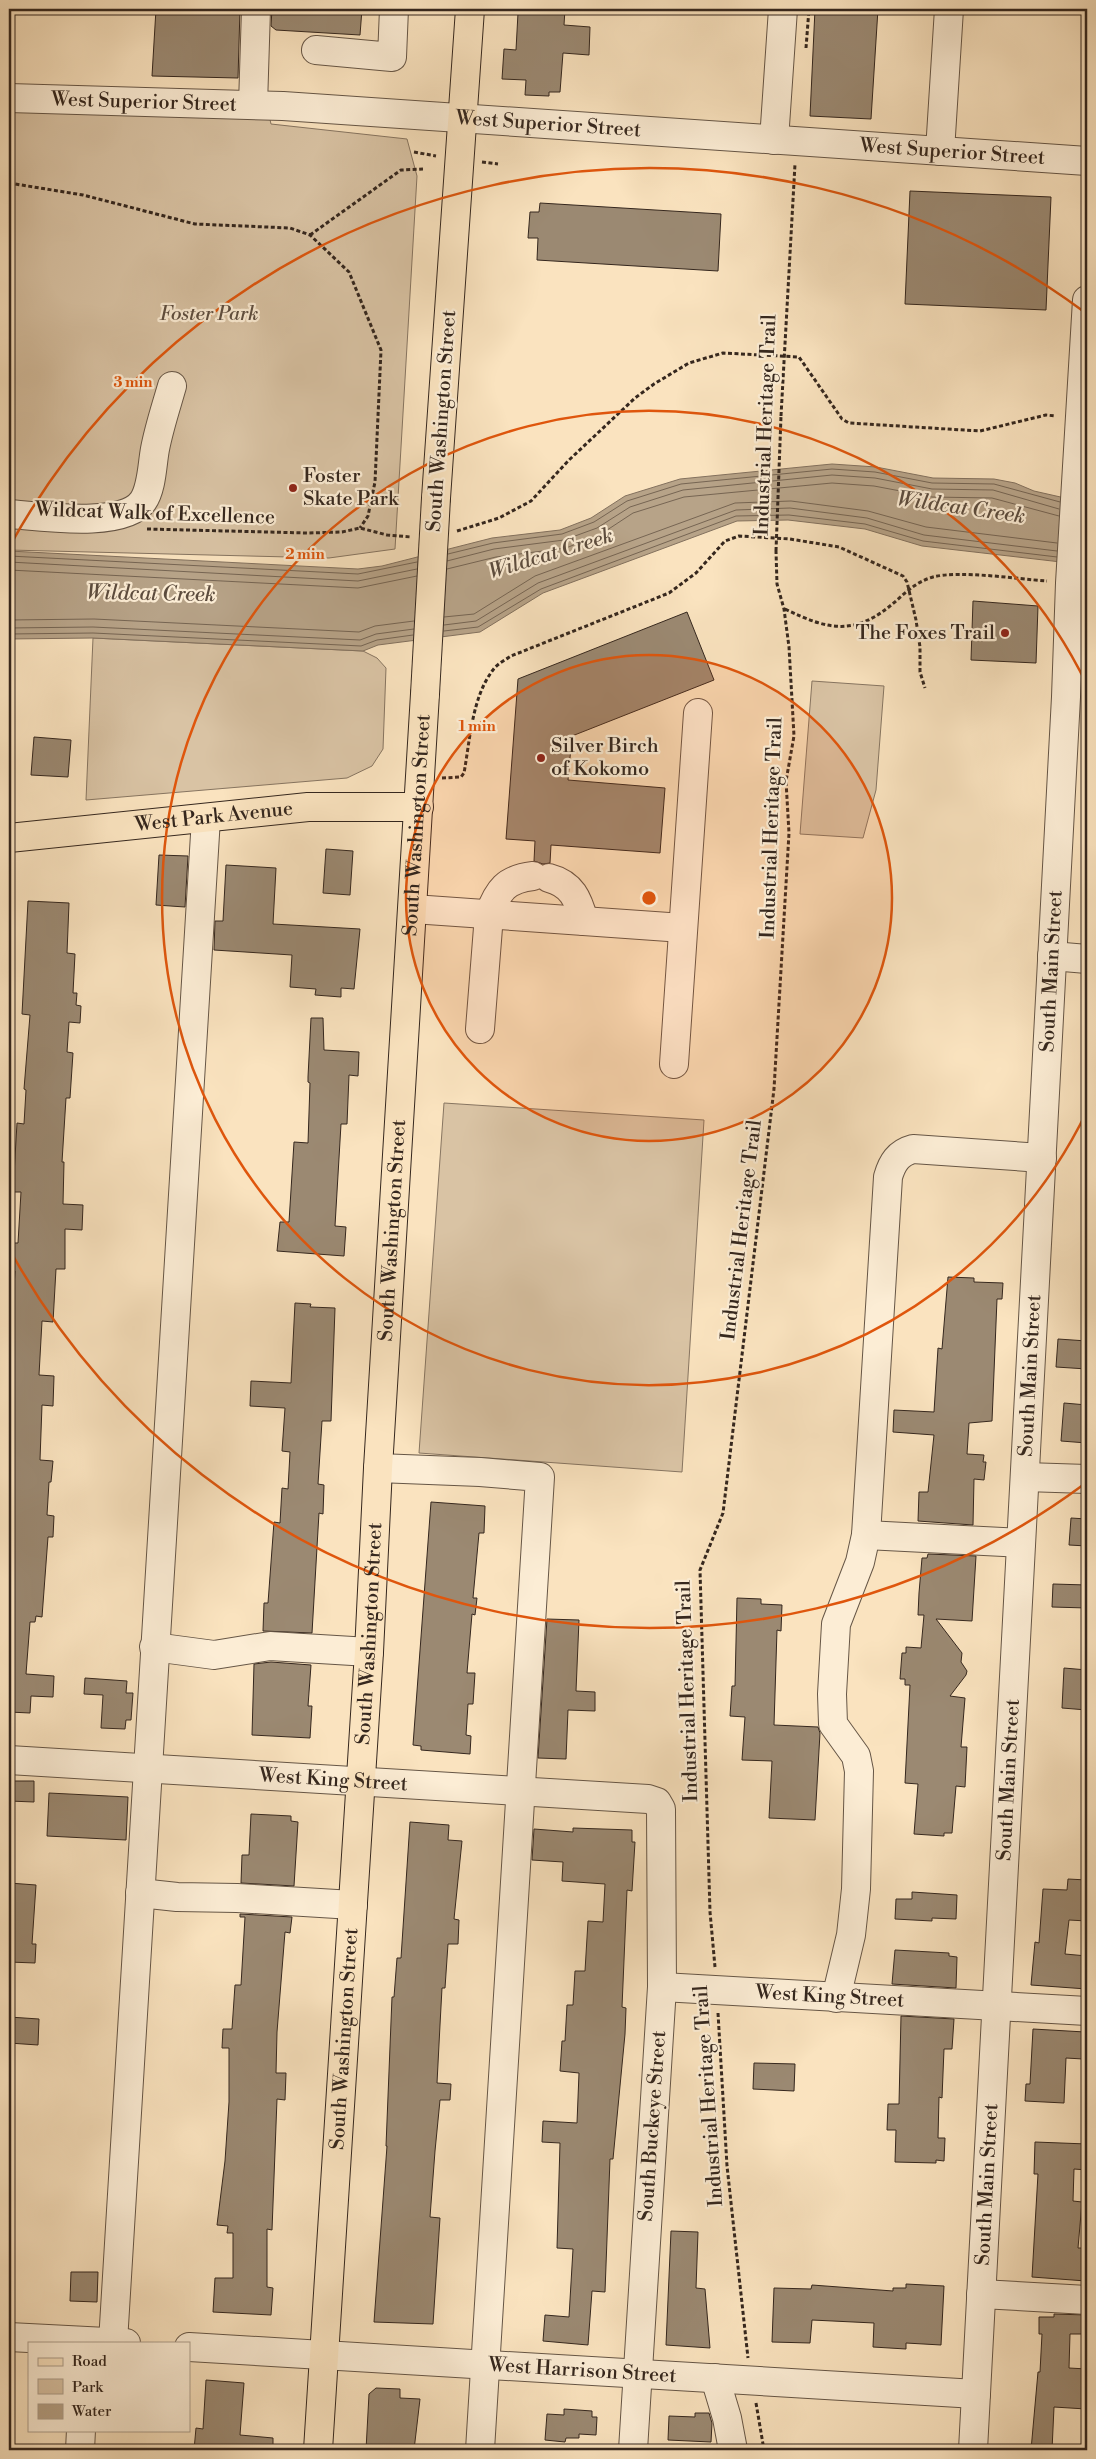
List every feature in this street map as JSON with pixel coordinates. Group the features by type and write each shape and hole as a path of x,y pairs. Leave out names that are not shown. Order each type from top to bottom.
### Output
{"main road":[{"name":"South Washington Street","path":"318,2450 369,1652 378,1468 413,909 436,498 470,9"},
{"name":"West Park Avenue","path":"9,838 308,807 419,807"}],"street":[{"path":"253,105 256,9"},
{"path":"316,50 392,57 394,9"},
{"path":"783,9 787,141"},
{"path":"940,151 949,9"},
{"name":"West Superior Street","path":"9,98 253,105 1087,161"},
{"name":"South Main Street","path":"973,2450 1052,956 1062,579 1078,456 1087,300"},
{"path":"9,514 105,518 128,512 142,502 147,491 155,447 172,386"},
{"path":"674,1064 698,713"},
{"path":"9,2337 86,2342 120,2342 140,1893 206,818"},
{"path":"480,1029 489,915 495,898 505,886 517,878 541,877 562,882 571,889 584,921"},
{"path":"413,909 684,928"},
{"path":"1052,956 1087,959"},
{"path":"836,1998 851,1935 855,1899 859,1771 856,1756 832,1724 836,1624 860,1562 866,1534 886,1191 892,1166 906,1151 913,1149 1042,1158"},
{"path":"378,1468 480,1472 540,1477 480,2450"},
{"path":"1025,1477 1087,1479"},
{"path":"866,1534 1021,1543"},
{"path":"154,1647 214,1655 270,1646 369,1652"},
{"name":"West King Street","path":"9,1760 522,1790 648,1799 657,1802"},
{"name":"South Buckeye Street","path":"633,2450 662,1988 661,1809 657,1802"},
{"path":"140,1893 177,1897 237,1898 353,1905"},
{"name":"West King Street","path":"662,1988 996,2008 1087,2011"},
{"path":"981,2294 1087,2300"},
{"name":"West Harrison Street","path":"190,2347 638,2372 976,2394"},
{"path":"715,2378 727,2418 733,2450"},
{"path":"80,2450 81,2432"}],"path":[{"path":"806,58 809,9"},
{"name":"Industrial Heritage Trail","path":"764,2450 740,2293 728,2176 717,1991 710,1912 700,1570 723,1513 774,1089 789,834 786,781 794,736 789,647 784,609 777,584 776,551 783,356 794,168 787,141"},
{"path":"310,235 401,170 423,169"},
{"path":"9,183 83,195 195,224 290,228 310,235 349,272 381,350 375,482 368,516 360,528"},
{"path":"449,533 499,518 531,501 569,460 635,398 689,363 723,353 799,357 804,360 842,419 849,423 980,431 1046,415 1064,416"},
{"name":"Wildcat Walk of Excellence","path":"138,528 306,533 342,532 360,528 386,535 417,537"},
{"path":"454,779 461,777 464,773 478,702 484,683 494,668 511,656 669,593 696,573 725,541 739,536 790,539 839,547 903,576 916,620 920,647 920,672 925,688"},
{"path":"784,609 827,626 851,626 877,618 908,590 919,582 934,576 1062,579"}],"green space":[{"name":"Foster Park","path":"9,105 268,111 271,124 407,139 417,176 395,549 329,558 9,550"},
{"path":"93,638 363,651 377,658 386,668 383,749 372,766 347,778 86,800"},
{"path":"812,681 884,686 876,790 863,838 800,834"},
{"path":"444,1103 704,1120 682,1472 419,1453"}],"water":[{"name":"Wildcat Creek","path":"832,464 876,467 933,478 994,479 1015,483 1034,491 1087,503 1087,565 922,546 865,529 788,520 737,521 543,593 480,632 378,645 363,651 93,638 9,639 9,551 358,569 382,566 492,538 560,530 591,518 625,496 680,479"}],"building":[{"path":"156,9 240,9 238,78 152,76"},
{"path":"272,9 362,9 360,35 276,30 271,26"},
{"path":"530,9 565,9 564,25 590,27 589,55 563,53 560,92 549,92 549,96 525,95 526,80 502,79 504,49 516,50 518,13 530,14"},
{"path":"815,9 878,9 871,119 810,116"},
{"path":"910,191 1051,197 1046,310 905,304"},
{"path":"540,203 721,214 718,271 537,260 538,238 528,238 530,212 539,212"},
{"name":"The Foxes Trail","path":"973,601 1038,606 1036,663 971,660"},
{"name":"Silver Birch of Kokomo","path":"687,612 714,680 572,736 568,780 665,788 660,853 551,845 550,863 543,864 534,861 535,841 506,839 518,679"},
{"path":"34,737 71,740 68,777 31,775"},
{"path":"326,849 353,851 350,895 323,893"},
{"path":"159,855 188,856 185,907 156,905"},
{"path":"226,865 276,868 273,924 360,929 354,989 341,988 341,997 315,995 316,989 290,987 292,955 214,950 215,921 223,921"},
{"path":"28,901 69,903 67,953 75,954 73,993 77,993 76,1005 81,1006 80,1023 69,1022 67,1052 73,1053 70,1098 66,1098 62,1162 64,1162 63,1204 83,1205 82,1230 65,1229 65,1269 56,1269 53,1322 42,1321 39,1375 54,1376 53,1406 42,1405 40,1460 53,1461 51,1482 49,1482 47,1515 54,1516 53,1537 48,1537 42,1617 36,1616 35,1622 30,1622 26,1674 54,1676 53,1697 31,1696 30,1713 9,1712 9,1370 15,1271 9,1271 10,1243 18,1243 21,1192 13,1192 17,1123 24,1124 26,1090 24,1089 30,1015 22,1014"},
{"path":"311,1018 323,1018 324,1050 359,1052 358,1076 349,1075 347,1124 341,1124 335,1226 346,1227 344,1256 277,1251 280,1222 289,1222 294,1142 308,1143 310,1083 308,1082 308,1077"},
{"path":"948,1277 974,1278 974,1282 1003,1283 1002,1299 997,1299 992,1421 969,1423 967,1454 984,1455 983,1462 986,1462 984,1480 974,1479 973,1525 918,1521 919,1492 928,1492 934,1435 893,1432 894,1410 934,1412 938,1348 942,1349"},
{"path":"295,1303 311,1304 310,1307 335,1308 331,1421 322,1421 318,1484 324,1485 323,1514 319,1513 312,1633 263,1631 264,1603 268,1603 274,1522 280,1523 282,1488 288,1489 290,1452 282,1451 285,1408 250,1406 251,1381 291,1383"},
{"path":"1058,1339 1087,1341 1087,1369 1056,1367"},
{"path":"1064,1403 1087,1405 1087,1443 1061,1441"},
{"path":"431,1502 485,1506 484,1533 479,1533 473,1598 477,1598 475,1615 472,1614 467,1673 475,1673 473,1704 468,1704 466,1735 471,1736 470,1754 421,1750 421,1746 413,1745"},
{"path":"1071,1518 1087,1519 1087,1546 1069,1545"},
{"path":"928,1554 976,1556 972,1621 936,1619 962,1653 961,1662 967,1671 950,1696 965,1698 961,1747 967,1747 965,1787 956,1786 952,1833 944,1833 944,1836 914,1834 918,1784 905,1783 910,1685 905,1685 905,1679 900,1679 902,1653 906,1653 906,1647 921,1648 924,1615 918,1615 919,1593 922,1558 927,1558"},
{"path":"1053,1584 1087,1585 1087,1608 1052,1607"},
{"path":"737,1598 761,1599 761,1604 782,1605 781,1631 777,1630 774,1725 818,1727 820,1733 815,1820 769,1818 772,1761 742,1760 745,1717 730,1716 732,1686 735,1686"},
{"path":"547,1619 579,1620 576,1691 595,1692 595,1711 568,1710 566,1759 538,1758"},
{"path":"271,1662 311,1665 308,1706 312,1706 310,1738 252,1735 254,1664"},
{"path":"1064,1668 1087,1670 1087,1710 1062,1708"},
{"path":"85,1678 127,1681 126,1693 133,1693 131,1720 126,1720 125,1729 101,1728 103,1695 84,1694"},
{"path":"9,1781 34,1781 34,1802 9,1801"},
{"path":"49,1793 128,1797 126,1840 47,1836"},
{"path":"251,1814 291,1816 291,1821 298,1822 294,1886 241,1883 242,1855 249,1855"},
{"path":"410,1822 449,1825 448,1840 462,1841 454,1919 459,1920 458,1944 448,1944 445,1988 442,1988 437,2083 451,2084 450,2100 440,2100 430,2217 440,2218 433,2324 374,2322 387,2146 392,1997 394,1997 397,1958 401,1958"},
{"path":"573,1828 632,1830 632,1842 635,1842 632,1891 627,1890 622,2007 626,2008 625,2034 613,2159 610,2159 605,2292 592,2291 588,2345 543,2341 545,2315 569,2317 573,2249 557,2248 560,2143 542,2142 543,2121 577,2123 579,2073 560,2071 562,2041 565,2041 567,2005 573,2005 575,1971 585,1971 588,1921 603,1922 605,1884 562,1881 563,1862 532,1860 534,1829 573,1832"},
{"path":"1068,1879 1087,1880 1087,1921 1069,1920 1065,1954 1087,1956 1087,1989 1031,1985 1035,1942 1039,1943 1043,1889 1067,1890"},
{"path":"9,1883 36,1885 32,1944 36,1944 35,1963 9,1962"},
{"path":"912,1892 957,1895 956,1919 932,1918 932,1921 895,1919 896,1899 912,1899"},
{"path":"240,1914 292,1917 290,1933 285,1932 277,2032 276,2073 286,2073 285,2100 277,2099 272,2230 267,2229 267,2287 273,2288 271,2315 213,2312 215,2278 233,2278 233,2233 227,2233 228,2226 217,2225 225,2161 229,2102 229,2048 222,2048 223,2029 232,2029 235,1985 241,1985 245,1917 240,1917"},
{"path":"895,1950 949,1953 949,1956 957,1957 956,1988 892,1984"},
{"path":"901,2016 954,2019 952,2049 944,2049 942,2098 939,2097 938,2138 945,2138 944,2161 936,2160 936,2163 895,2162 896,2130 887,2130 888,2104 899,2104"},
{"path":"9,2017 39,2019 38,2045 9,2043"},
{"path":"1033,2029 1085,2032 1083,2059 1066,2058 1064,2103 1025,2101 1026,2084 1030,2084"},
{"path":"754,2063 795,2064 794,2091 753,2089"},
{"path":"1035,2142 1087,2144 1087,2170 1074,2169 1073,2201 1082,2202 1078,2248 1087,2248 1086,2281 1032,2277 1038,2174 1034,2174"},
{"path":"671,2231 698,2232 696,2288 705,2289 710,2348 666,2345"},
{"path":"71,2272 98,2272 97,2302 70,2301"},
{"path":"906,2284 944,2286 941,2345 906,2343 906,2349 873,2347 874,2323 812,2320 810,2343 772,2342 774,2288 811,2289 812,2285 893,2291 893,2288 906,2288"},
{"path":"1054,2314 1087,2315 1087,2334 1070,2334 1069,2368 1087,2369 1086,2409 1054,2407 1052,2450 1031,2450 1038,2372 1040,2372 1042,2334 1039,2334 1039,2317 1054,2317"},
{"path":"206,2380 244,2383 240,2435 273,2438 273,2450 194,2450 196,2428 203,2429"},
{"path":"376,2388 400,2389 400,2398 420,2399 414,2450 366,2450 369,2394"},
{"path":"564,2409 592,2411 592,2417 597,2417 596,2435 579,2434 579,2438 566,2438 565,2442 545,2440 547,2414 564,2415"},
{"path":"695,2413 709,2413 712,2423 711,2442 668,2440 669,2416 695,2417"}],"place":[{"name":"Foster Skate Park","path":"293,488"},
{"name":"The Foxes Trail","path":"1005,633"},
{"name":"Silver Birch of Kokomo","path":"541,758"}]}
